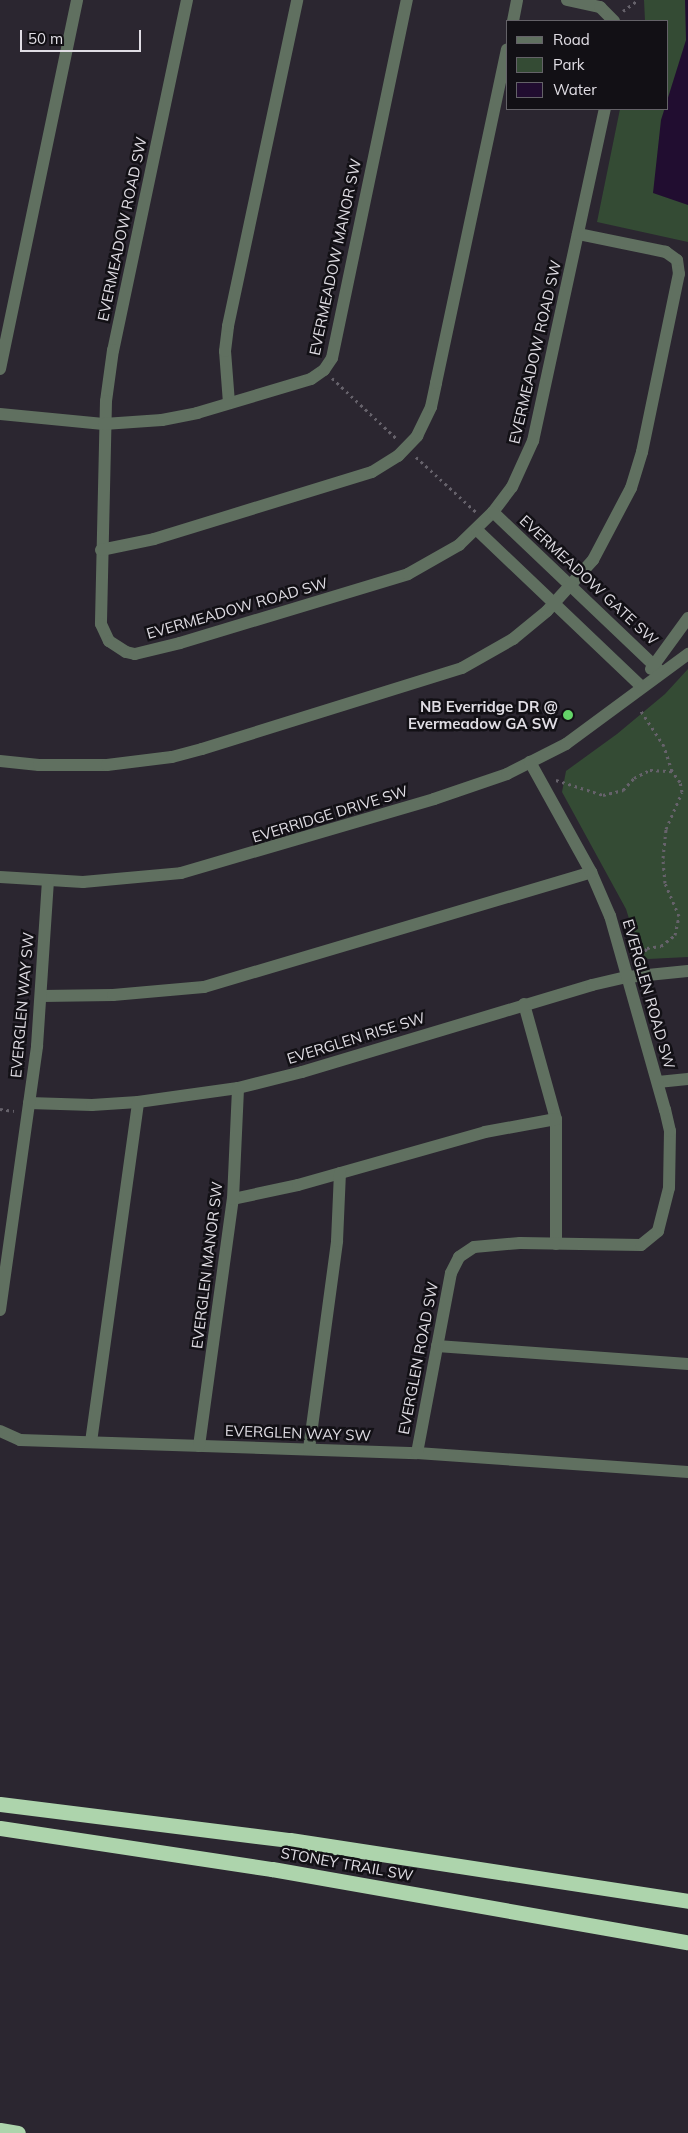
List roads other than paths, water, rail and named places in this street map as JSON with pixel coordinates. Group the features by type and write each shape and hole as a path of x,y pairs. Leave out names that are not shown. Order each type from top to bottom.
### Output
{"highway":[{"path":"0,1804 290,1840 688,1902"},
{"name":"STONEY TRAIL SW","path":"0,1828 282,1871 688,1942"},
{"path":"0,2130 18,2133"}],"street":[{"path":"0,369 77,0"},
{"name":"EVERMEADOW ROAD SW","path":"187,0 113,350 104,424 101,550 103,634 116,648 135,654 180,643 408,574 441,558 477,530 493,512 512,486 533,441 605,110"},
{"path":"229,403 225,367 228,326 297,0"},
{"name":"EVERMEADOW MANOR SW","path":"0,414 104,424 162,420 311,379 324,370 332,358 406,0"},
{"path":"513,20 517,0"},
{"path":"567,0 600,8 614,20"},
{"path":"101,550 163,536 372,472 398,456 417,436 431,406 506,54"},
{"path":"0,761 39,765 107,765 195,751 462,668 513,639 555,604 572,587 608,537 631,488 642,452 680,269 674,256 666,252 578,234"},
{"name":"EVERMEADOW GATE SW","path":"493,512 658,668"},
{"path":"477,530 642,687"},
{"name":"EVERRIDGE DRIVE SW","path":"0,877 48,881 134,878 219,864 451,794 530,762 566,744 632,696 658,668 688,618"},
{"name":"EVERRIDGE DRIVE SW","path":"658,668 688,654"},
{"name":"EVERGLEN ROAD SW","path":"417,1453 451,1273 465,1252 474,1246 556,1244 633,1247 649,1241 658,1231 669,1188 670,1132 658,1082 610,916 591,872 530,762"},
{"path":"42,996 113,996 204,987 591,872"},
{"name":"EVERGLEN WAY SW","path":"0,1310 42,996 48,881"},
{"name":"EVERGLEN RISE SW","path":"29,1103 92,1105 138,1102 238,1088 302,1072 524,1004 628,977 688,971"},
{"path":"524,1004 556,1119 556,1244"},
{"path":"658,1082 688,1079"},
{"name":"EVERGLEN MANOR SW","path":"199,1446 233,1199 238,1088"},
{"path":"91,1442 138,1102"},
{"path":"233,1199 340,1174 484,1132 556,1119"},
{"path":"309,1449 337,1241 340,1174"},
{"path":"437,1346 688,1364"},
{"name":"EVERGLEN WAY SW","path":"0,1430 20,1440 417,1453 688,1472"}],"water":[{"path":"685,0 688,0 688,205 653,193 661,120 664,110 668,110 668,98 686,40"}],"place":[{"name":"NB Everridge DR @ Evermeadow GA SW","path":"568,715"}]}
